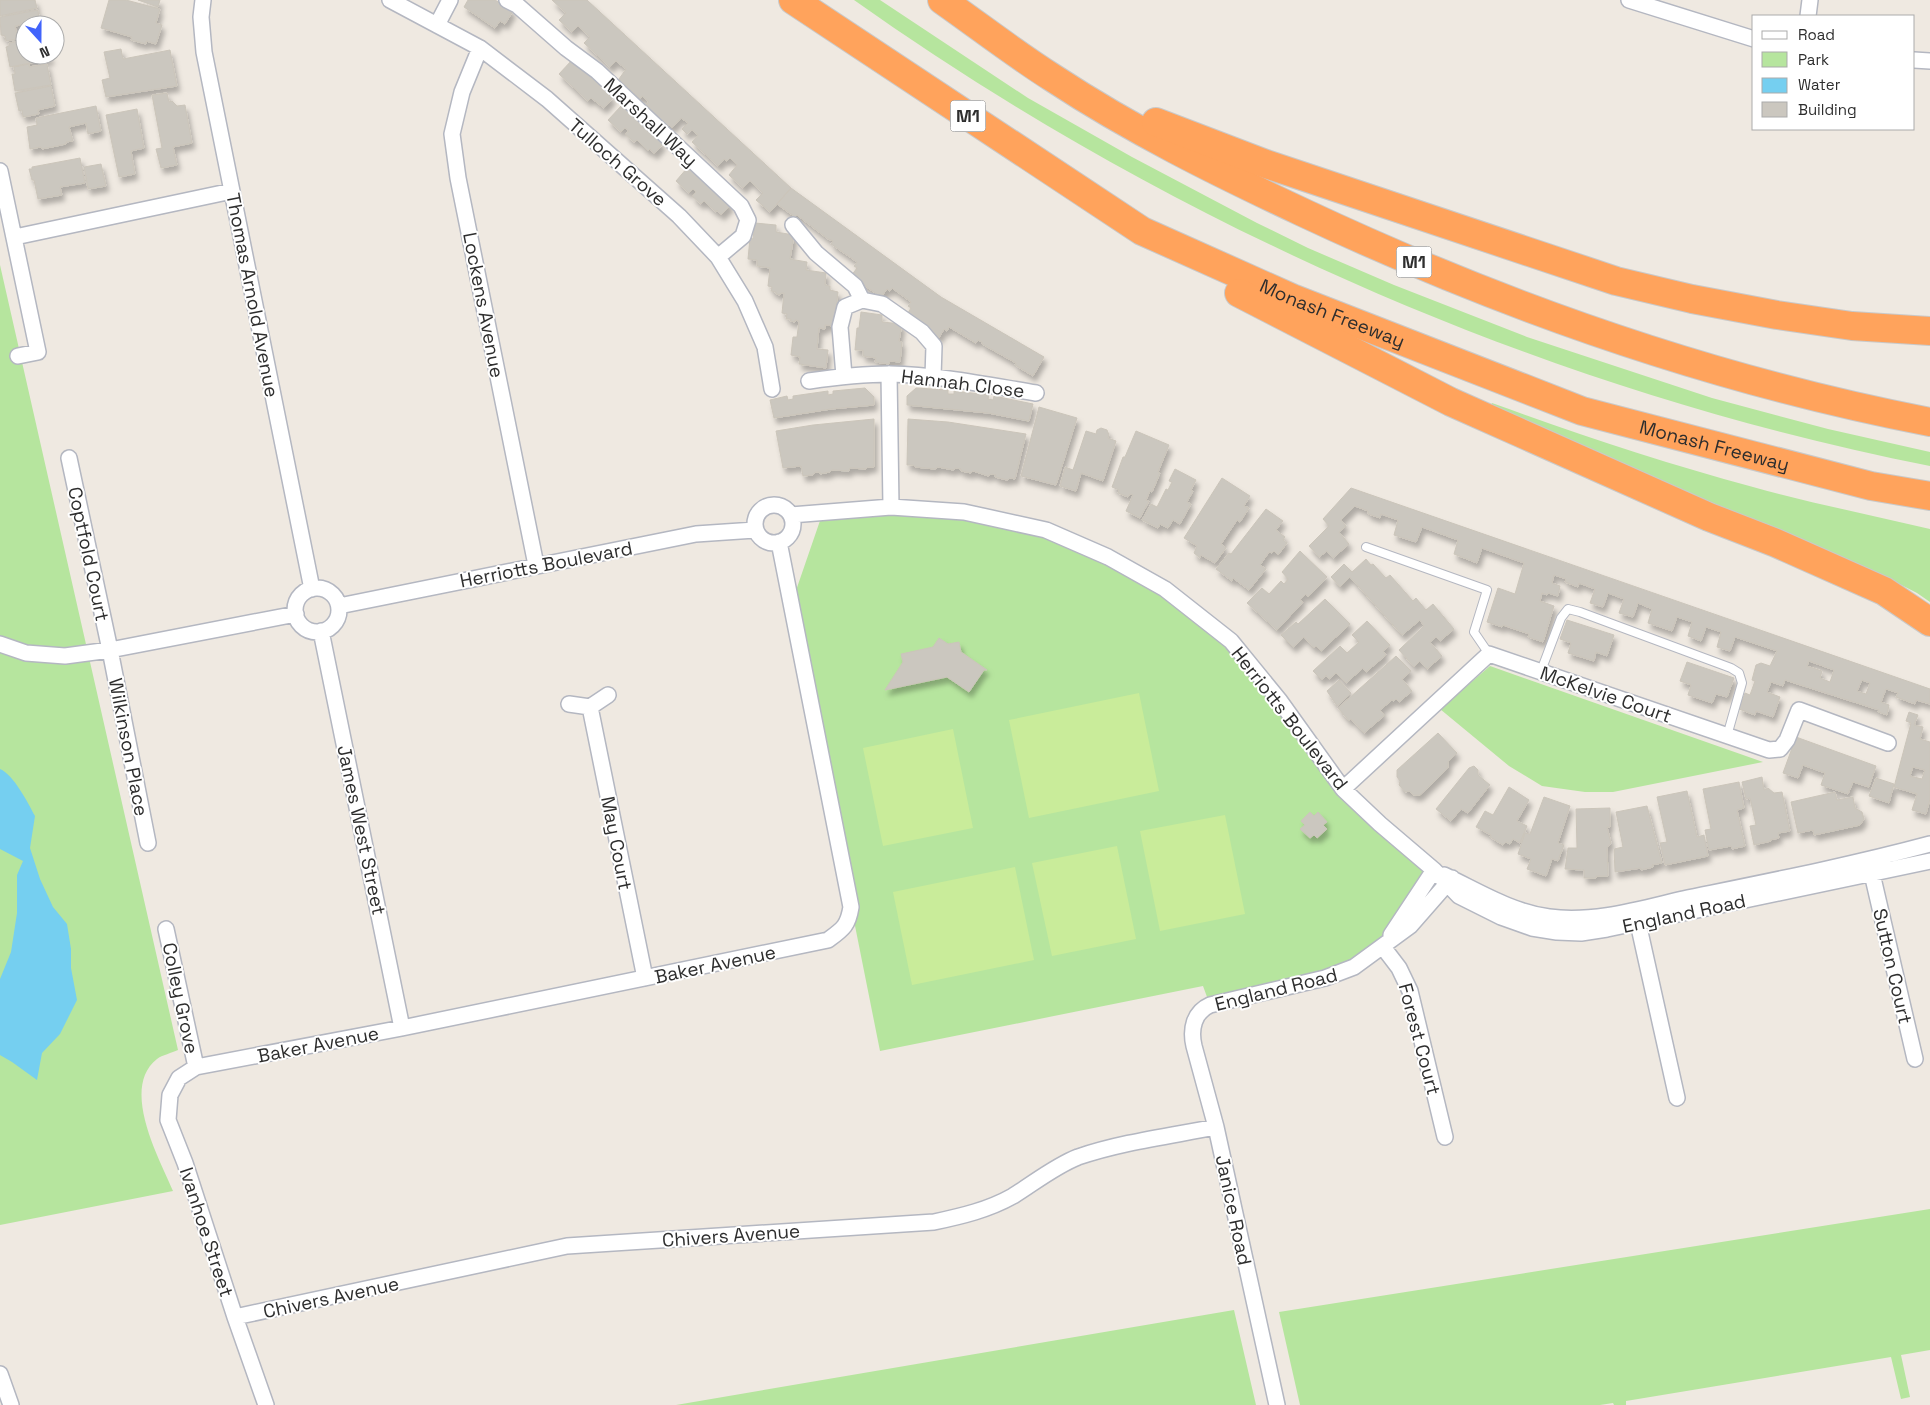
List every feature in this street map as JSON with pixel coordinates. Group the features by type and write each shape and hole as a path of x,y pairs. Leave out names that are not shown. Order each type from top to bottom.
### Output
{"highway":[{"name":"Monash Freeway","path":"793,0 1142,231 1292,298 1582,411 1871,486 1930,496"},
{"name":"M1","path":"942,0 1054,79 1130,124 1198,161 1361,240 1434,271 1584,328 1777,387 1866,410 1930,422"},
{"path":"1054,79 1157,122 1266,164 1616,281 1692,299 1777,315 1852,326 1930,331"},
{"path":"1142,231 1208,278 1452,402 1709,517 1776,543 1884,592 1930,622"}],"street":[{"name":"Thomas Arnold Avenue","path":"203,0 201,17 204,52 312,589"},
{"name":"Tulloch Grove","path":"390,0 480,48 547,100 679,216 718,257 745,301 764,347 772,389"},
{"path":"437,25 450,0"},
{"name":"Marshall Way","path":"508,0 597,71 741,206 748,220 743,236 718,257"},
{"path":"1629,0 1752,38"},
{"path":"1808,15 1810,0"},
{"name":"Lockens Avenue","path":"480,48 462,92 452,134 460,188 536,565"},
{"path":"1915,60 1930,61"},
{"path":"0,171 38,352 18,356"},
{"path":"15,236 232,191"},
{"path":"794,225 816,253 855,286 862,300"},
{"path":"844,376 840,327 845,307 862,300 882,304 922,332 934,346 933,377"},
{"name":"Hannah Close","path":"889,374 892,507"},
{"name":"Hannah Close","path":"809,381 844,376 889,374 933,377 1036,393"},
{"name":"Coptfold Court","path":"68,458 110,650"},
{"path":"776,505 787,510 793,521 792,532 779,542 767,542 755,530 756,517 764,507 776,505"},
{"name":"Herriotts Boulevard","path":"791,515 892,507 964,512 1046,530 1108,557 1165,589 1231,641 1280,701 1343,789 1380,824 1434,870"},
{"name":"Herriotts Boulevard","path":"339,606 696,534 755,530"},
{"name":"Baker Avenue","path":"196,1067 402,1028 828,940 844,928 849,921 851,907 779,542"},
{"path":"319,588 332,593 339,606 339,615 335,622 321,632 305,628 299,622 296,614 299,598 304,592 312,589 319,588"},
{"path":"0,644 26,653 65,656 110,650 296,614"},
{"name":"James West Street","path":"321,632 402,1028"},
{"name":"Wilkinson Place","path":"110,650 148,843"},
{"path":"1343,789 1489,654"},
{"name":"McKelvie Court","path":"1489,654 1769,750 1780,749 1787,740 1799,710 1888,743"},
{"path":"569,704 590,707 608,695"},
{"name":"May Court","path":"590,707 644,978"},
{"name":"England Road","path":"1870,867 1930,844"},
{"name":"England Road","path":"1383,947 1434,870 1449,882 1518,917 1581,933 1636,916 1870,867 1930,861"},
{"name":"Sutton Court","path":"1870,867 1915,1059"},
{"name":"England Road","path":"1197,1015 1202,1009 1210,1005 1336,975 1362,962 1418,918 1449,882"},
{"path":"1636,916 1677,1098"},
{"name":"Colley Grove","path":"166,929 196,1067"},
{"name":"Forest Court","path":"1383,947 1399,968 1410,991 1444,1137"},
{"name":"Janice Road","path":"1197,1015 1192,1036 1216,1127 1277,1405"},
{"name":"Ivanhoe Street","path":"196,1067 179,1078 170,1095 168,1120 185,1163 266,1405"},
{"name":"Chivers Avenue","path":"235,1317 567,1246 934,1222 975,1213 1012,1196 1049,1172 1077,1158 1113,1147 1216,1127"},
{"path":"0,1374 11,1405"}],"lane":[{"path":"1366,547 1487,590 1474,632 1489,654"},
{"path":"1542,672 1561,618 1568,609 1580,612 1739,673 1742,683 1727,736"}],"green space":[{"path":"854,0 880,0 1028,98 1132,157 1308,248 1394,285 1527,337 1712,398 1828,429 1930,452 1930,466 1787,434 1645,393 1505,345 1368,289 1233,227 1102,157 976,82"},
{"path":"0,265 178,1050 157,1059 146,1072 142,1087 142,1105 146,1124 159,1161 173,1191 0,1225"},
{"path":"1492,403 1621,448 1720,478 1930,529 1930,602 1917,593 1876,572 1489,411"},
{"path":"823,512 964,512 1108,557 1231,641 1343,789 1434,870 1412,905 1362,962 1210,1005 1203,986 880,1051 791,605"},
{"path":"1490,666 1763,762 1613,792 1585,792 1542,786 1509,766 1440,709"},
{"path":"1139,693 1159,791 1029,818 1009,720"},
{"path":"953,729 973,828 883,846 863,748"},
{"path":"1225,815 1245,914 1160,931 1140,831"},
{"path":"1117,846 1136,939 1052,956 1032,863"},
{"path":"1015,867 1034,960 912,985 893,892"},
{"path":"1930,1209 1930,1350 1901,1355 1910,1397 1901,1399 1891,1357 1626,1401 1626,1405 1614,1405 1613,1403 1600,1405 1300,1405 1279,1312"},
{"path":"1234,1310 1256,1405 676,1405"}],"water":[{"path":"0,769 15,783 35,816 30,848 40,879 53,907 67,924 71,949 71,968 77,1000 60,1034 42,1053 37,1080 0,1055 0,979 11,952 17,913 17,875 23,861 0,849"}],"building":[{"path":"0,0 35,0 37,8 0,16"},
{"path":"109,0 126,0 160,9 156,23 162,25 156,44 146,41 146,44 131,40 132,37 101,28"},
{"path":"138,0 160,0 158,7"},
{"path":"468,0 495,0 513,11 505,24 500,21 495,28 464,7"},
{"path":"552,0 587,0 791,188 770,212 756,200 763,193 750,181 743,188 729,175 737,165 730,158 727,161 724,159 718,166 692,142 698,135 692,130 687,134 682,129 688,123 681,118 672,128 669,125 665,126 649,112 649,107 646,104 649,102 642,96 640,99 619,79 626,69 616,61 610,67 584,43 590,37 578,26 572,32 559,20 566,13"},
{"path":"38,10 39,15 15,15 15,40 6,41 5,36 1,35 0,17"},
{"path":"15,42 15,65 20,65 10,67 6,47 9,46 9,43"},
{"path":"121,49 123,59 170,50 177,86 106,97 102,80 110,78 104,52"},
{"path":"572,60 613,98 604,108 591,98 588,101 559,74"},
{"path":"47,65 51,85 15,91 12,74 15,74 14,67"},
{"path":"51,86 55,106 38,110 39,114 23,117 22,110 19,111 15,93"},
{"path":"167,93 169,102 172,101 177,106 185,105 192,143 173,147 177,165 161,168 156,149 162,148 152,95"},
{"path":"96,106 101,131 88,134 86,123 69,127 73,141 42,149 41,147 30,149 27,127 37,125 36,118"},
{"path":"621,106 663,144 654,154 637,140 634,142 625,134 629,131 625,128 621,132 608,120"},
{"path":"137,109 144,148 131,151 135,174 119,177 106,115"},
{"path":"80,158 85,183 60,187 62,195 38,199 34,180 32,180 29,169"},
{"path":"101,164 106,186 88,189 84,167"},
{"path":"688,167 731,205 721,215 704,201 701,204 692,196 696,192 693,189 689,193 676,181"},
{"path":"791,188 941,297 1044,357 1033,376 1015,365 1016,363 982,344 982,342 978,340 976,343 949,327 947,331 944,329 939,338 906,316 911,308 908,306 911,302 892,288 890,291 887,289 881,297 851,276 857,268 854,266 857,262 831,244 833,241 797,215 795,217 777,204"},
{"path":"755,223 776,225 776,232 794,235 790,259 807,262 806,270 826,273 825,285 830,286 830,290 838,292 834,326 825,325 825,329 819,328 817,349 828,350 826,368 799,364 800,357 791,355 793,337 797,337 799,321 790,321 791,319 786,319 787,314 782,313 784,293 776,294 776,292 771,291 772,287 768,286 770,268 757,266 757,260 748,259 750,238 753,239"},
{"path":"861,312 882,315 882,322 902,324 899,341 902,342 900,362 890,361 889,364 875,362 876,358 863,356 863,350 855,350"},
{"path":"865,388 874,397 874,405 831,409 774,418 770,400 787,396 788,400 793,399 793,396 828,391 828,395 833,394 833,391"},
{"path":"916,388 948,390 948,394 954,394 954,391 989,395 988,399 993,400 994,396 1033,404 1029,421 988,413 907,405 907,396"},
{"path":"1039,407 1077,418 1056,485 1021,476"},
{"path":"874,419 874,467 866,469 850,468 849,471 832,470 820,474 820,472 815,472 813,475 803,476 801,466 783,468 776,431"},
{"path":"908,419 948,422 1026,434 1015,479 1010,478 1007,480 995,477 996,475 991,474 988,476 973,471 971,473 961,471 961,469 956,468 953,470 938,467 935,469 907,465"},
{"path":"1101,428 1107,430 1108,438 1116,441 1103,481 1081,473 1076,491 1060,486 1065,467 1073,470 1086,431 1096,434 1097,430"},
{"path":"1136,431 1169,445 1158,472 1160,473 1152,492 1150,491 1146,500 1149,501 1140,518 1126,511 1133,495 1130,494 1128,497 1118,493 1119,490 1112,487 1123,457 1125,457"},
{"path":"1175,469 1196,480 1187,502 1191,504 1180,524 1173,520 1168,528 1160,524 1158,528 1142,520 1151,504 1157,507 1166,489 1168,490 1172,482 1169,481"},
{"path":"1222,478 1250,496 1244,506 1249,508 1240,522 1237,520 1221,544 1226,548 1215,563 1201,555 1200,558 1194,553 1197,546 1184,538"},
{"path":"1351,488 1930,689 1930,704 1916,700 1915,704 1896,697 1898,693 1886,689 1881,702 1889,705 1887,715 1878,712 1879,710 1785,680 1783,686 1771,682 1767,692 1780,697 1773,717 1756,711 1755,715 1739,709 1745,693 1750,695 1755,681 1752,680 1756,665 1761,663 1770,666 1777,651 1735,637 1730,651 1717,647 1721,632 1706,627 1701,641 1688,636 1692,622 1677,617 1672,631 1648,623 1652,609 1638,603 1633,617 1619,613 1624,599 1608,593 1603,607 1590,603 1595,589 1579,583 1578,587 1565,582 1566,579 1554,575 1552,583 1560,586 1558,596 1542,593 1540,601 1554,606 1543,642 1528,637 1529,634 1503,625 1502,627 1487,622 1498,588 1515,594 1524,563 1482,548 1477,563 1454,554 1458,540 1422,527 1416,542 1394,535 1398,520 1381,514 1380,518 1368,514 1368,511 1355,506 1341,520 1346,526 1339,532 1349,544 1333,558 1327,551 1319,557 1309,546 1329,526 1323,519","holes":["1809,661 1834,670 1830,682 1820,678 1822,671 1807,666","1862,680 1870,683 1866,694 1857,691"]},
{"path":"1266,509 1283,521 1276,530 1285,537 1283,540 1287,543 1278,555 1274,551 1272,553 1269,552 1260,565 1266,569 1249,590 1233,578 1232,581 1216,569 1229,553 1231,554"},
{"path":"1300,551 1327,577 1308,597 1306,594 1300,600 1303,602 1277,630 1247,603 1262,588 1269,594 1281,581 1284,584 1288,579 1282,572"},
{"path":"1366,559 1386,578 1390,575 1413,601 1416,598 1426,610 1433,604 1454,629 1440,641 1436,637 1430,642 1442,656 1427,669 1420,661 1414,667 1399,650 1424,626 1420,620 1402,635 1350,577 1340,587 1331,577 1344,564 1352,572"},
{"path":"1325,599 1350,624 1321,651 1316,646 1314,648 1304,637 1293,647 1281,635 1296,622 1298,624"},
{"path":"1567,620 1614,635 1607,656 1596,652 1594,661 1568,653 1571,643 1560,639"},
{"path":"1367,621 1390,645 1383,651 1386,655 1366,672 1363,668 1346,683 1336,673 1329,679 1326,675 1322,680 1313,671 1340,646 1347,653 1359,642 1352,635"},
{"path":"939,638 948,644 959,642 961,652 987,670 984,670 969,692 947,677 885,690 903,662 901,654 933,647"},
{"path":"1396,656 1411,671 1402,679 1412,691 1399,702 1396,699 1392,700 1380,710 1385,715 1364,733 1351,719 1349,721 1338,708"},
{"path":"1687,662 1734,678 1727,697 1716,694 1712,703 1688,695 1691,685 1680,681"},
{"path":"1339,680 1351,693 1337,706 1327,691"},
{"path":"1909,712 1918,715 1914,725 1923,727 1920,739 1930,742 1930,799 1926,814 1912,810 1917,794 1894,787 1911,723 1906,721","holes":["1913,767 1925,770 1922,779 1910,776"]},
{"path":"1438,733 1457,753 1448,762 1448,768 1420,795 1413,795 1410,791 1405,792 1399,785 1400,781 1397,777 1397,770"},
{"path":"1796,737 1876,766 1869,787 1853,782 1848,794 1821,785 1825,773 1803,765 1798,778 1783,773"},
{"path":"1474,766 1478,770 1478,775 1490,785 1468,813 1461,809 1451,821 1436,809 1469,768"},
{"path":"1762,777 1764,790 1768,788 1774,793 1782,792 1790,831 1778,833 1779,838 1754,845 1750,826 1756,825 1750,798 1746,799 1742,782"},
{"path":"1876,778 1894,784 1889,803 1869,796"},
{"path":"1739,782 1744,808 1737,810 1745,846 1732,849 1731,846 1709,850 1705,830 1711,829 1703,789"},
{"path":"1509,787 1529,800 1517,821 1527,826 1520,843 1513,839 1510,844 1506,842 1503,845 1490,837 1491,835 1476,827 1485,811 1493,815"},
{"path":"1687,791 1697,837 1704,835 1708,856 1665,865 1660,843 1667,842 1657,797"},
{"path":"1835,792 1837,800 1853,797 1855,808 1862,812 1864,819 1860,825 1814,835 1813,830 1798,833 1791,802"},
{"path":"1544,797 1570,806 1558,843 1564,845 1558,861 1552,859 1546,876 1527,869 1531,859 1518,854 1525,833 1530,834"},
{"path":"1647,806 1662,863 1641,870 1641,868 1615,872 1614,849 1623,847 1616,812"},
{"path":"1610,808 1610,827 1607,827 1611,843 1607,848 1608,876 1584,878 1584,870 1565,869 1568,848 1577,848 1576,809"},
{"path":"1310,812 1314,816 1318,812 1327,822 1323,825 1327,829 1317,838 1314,835 1310,838 1300,829 1305,825 1301,821"}]}
